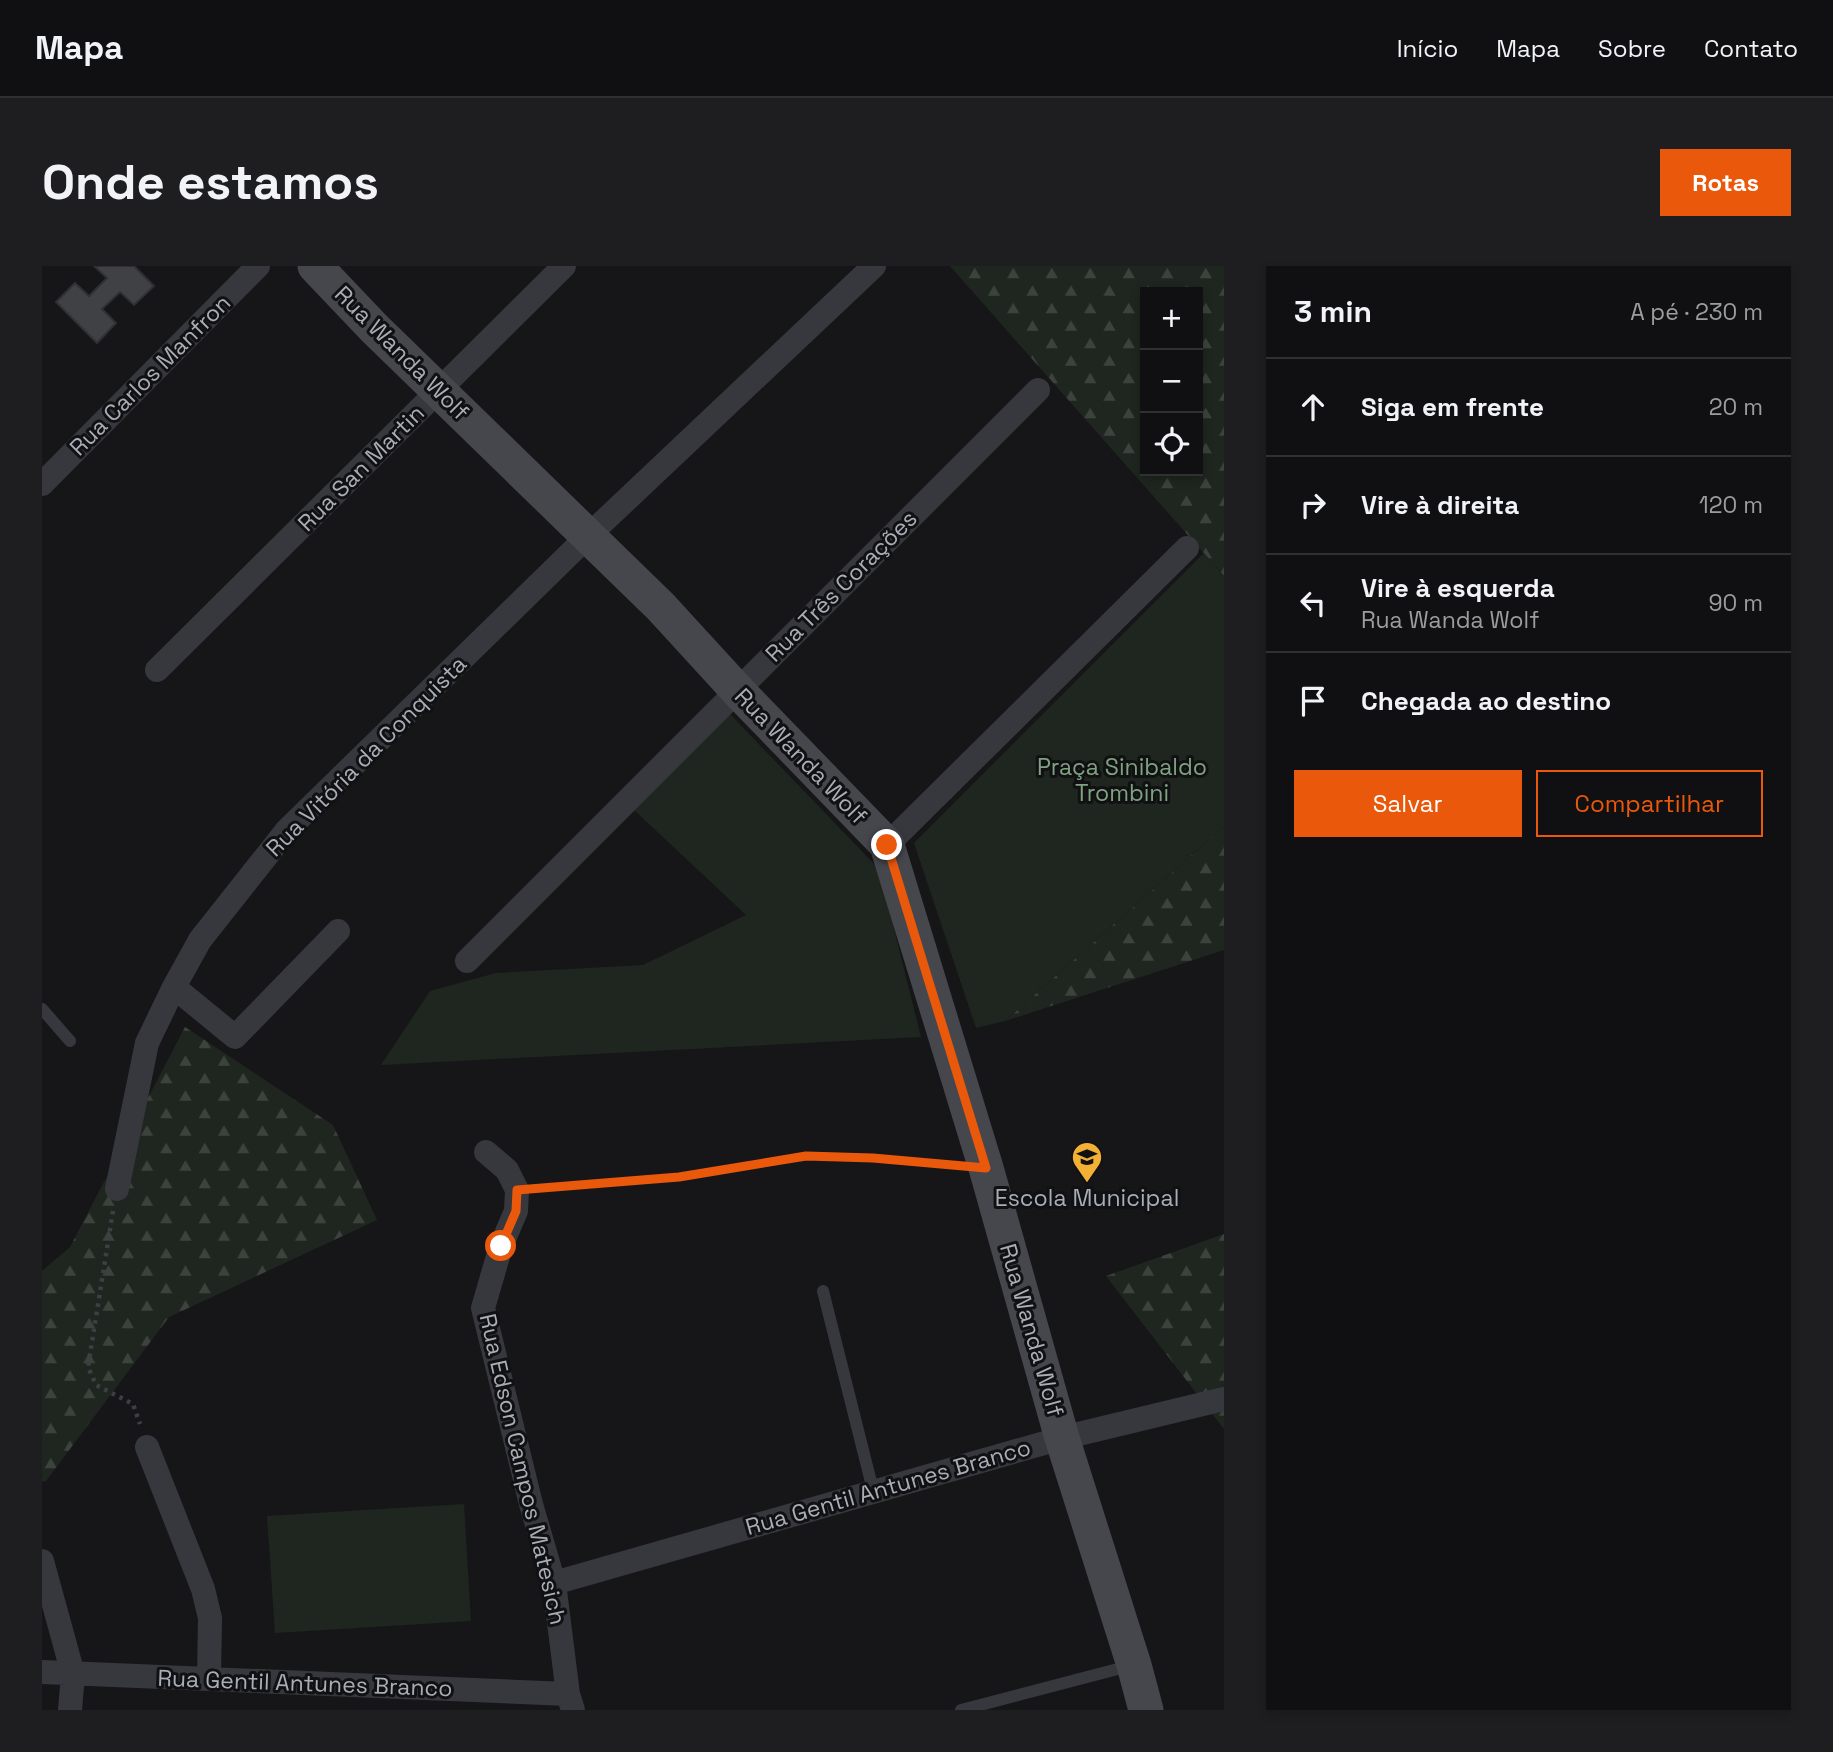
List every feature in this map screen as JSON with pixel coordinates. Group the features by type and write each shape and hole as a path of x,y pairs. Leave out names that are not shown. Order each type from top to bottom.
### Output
{"street":[{"name":"Rua Carlos Manfron","path":"42,484 258,266"},
{"name":"Rua Wanda Wolf","path":"315,266 374,328 661,607 887,845 986,1168 1062,1438 1146,1710"},
{"name":"Rua San Martin","path":"158,670 564,266"},
{"name":"Rua Vitória da Conquista","path":"117,1189 147,1043 200,940 287,830 587,537 874,266"},
{"name":"Rua Três Corações","path":"467,961 1038,390"},
{"path":"887,845 1186,548"},
{"path":"174,987 235,1037 338,931"},
{"path":"486,1152 507,1170 517,1190"},
{"name":"Rua Edson Campos Matesich","path":"517,1190 516,1211 501,1246 483,1308 531,1504 554,1583 571,1702"},
{"name":"Rua Gentil Antunes Branco","path":"554,1583 1062,1438 1224,1399"},
{"path":"148,1447 203,1589 209,1618 209,1678"},
{"path":"42,1561 74,1674 70,1710"},
{"name":"Rua Gentil Antunes Branco","path":"42,1672 209,1678 571,1702"}],"lane":[{"path":"42,1009 70,1041"},
{"path":"823,1291 873,1490"},
{"path":"961,1710 1134,1665"}],"path":[{"path":"517,1190 679,1177 806,1156 873,1158 986,1168"},
{"path":"117,1189 88,1367 96,1385 132,1404 148,1447"}],"green space":[{"path":"950,266 1224,266 1224,576"},
{"name":"Praça Sinibaldo Trombini","path":"1204,553 1224,576 1224,826 1005,1021 976,1028 914,843"},
{"path":"729,713 879,869 921,1037 381,1065 430,991 496,973 643,965 746,915 634,810"},
{"path":"1224,826 1224,950 1005,1021"},
{"path":"185,1027 333,1125 377,1220 169,1317 46,1481 42,1482 42,1271 70,1247"},
{"path":"1224,1234 1224,1429 1106,1276"},
{"path":"464,1504 471,1621 275,1633 267,1516"}],"building":[{"path":"94,266 134,266 154,286 134,305 120,292 102,309 116,323 97,343 56,302 75,283 89,296 107,278"}],"place":[{"name":"Escola Municipal","path":"1087,1184"}],"route":[{"path":"501,1246 516,1211 517,1190 679,1177 806,1156 873,1158 986,1168 887,845"}]}
